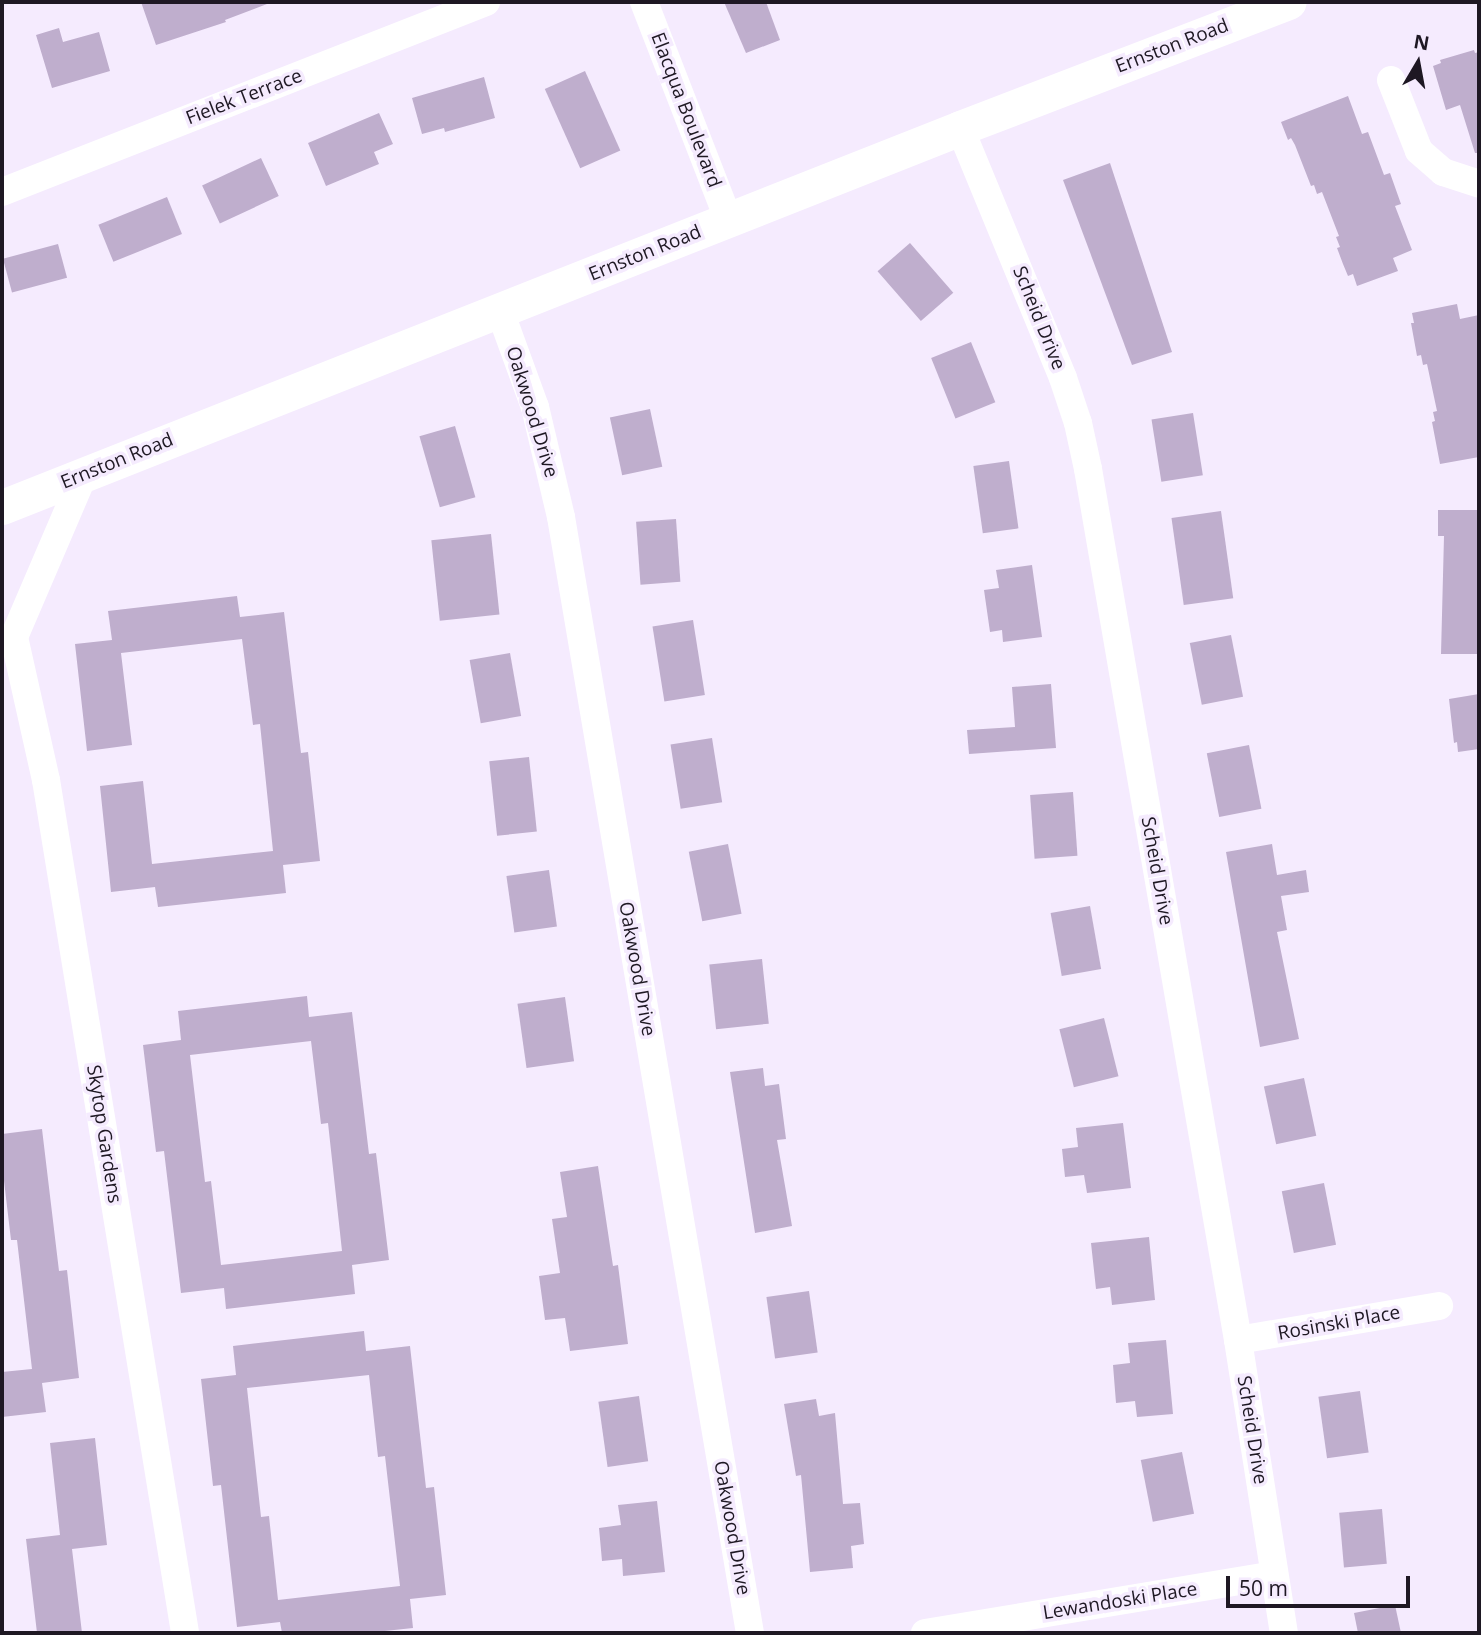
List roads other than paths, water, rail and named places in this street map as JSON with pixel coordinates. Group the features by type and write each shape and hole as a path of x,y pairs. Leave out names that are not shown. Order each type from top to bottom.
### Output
{"street":[{"name":"Fielek Terrace","path":"2,192 486,2"},
{"name":"Elacqua Boulevard","path":"645,2 728,219"},
{"name":"Ernston Road","path":"2,506 960,128 1289,2"},
{"path":"1391,80 1419,150 1443,172 1479,184"},
{"name":"Scheid Drive","path":"960,128 1078,423 1238,1340 1284,1633"},
{"name":"Oakwood Drive","path":"500,311 534,407 561,517 750,1633"},
{"path":"8,631 84,474"},
{"name":"Skytop Gardens","path":"8,631 46,780 185,1633"},
{"name":"Rosinski Place","path":"1238,1340 1440,1306"},
{"name":"Lewandoski Place","path":"925,1633 1274,1575"}]}
